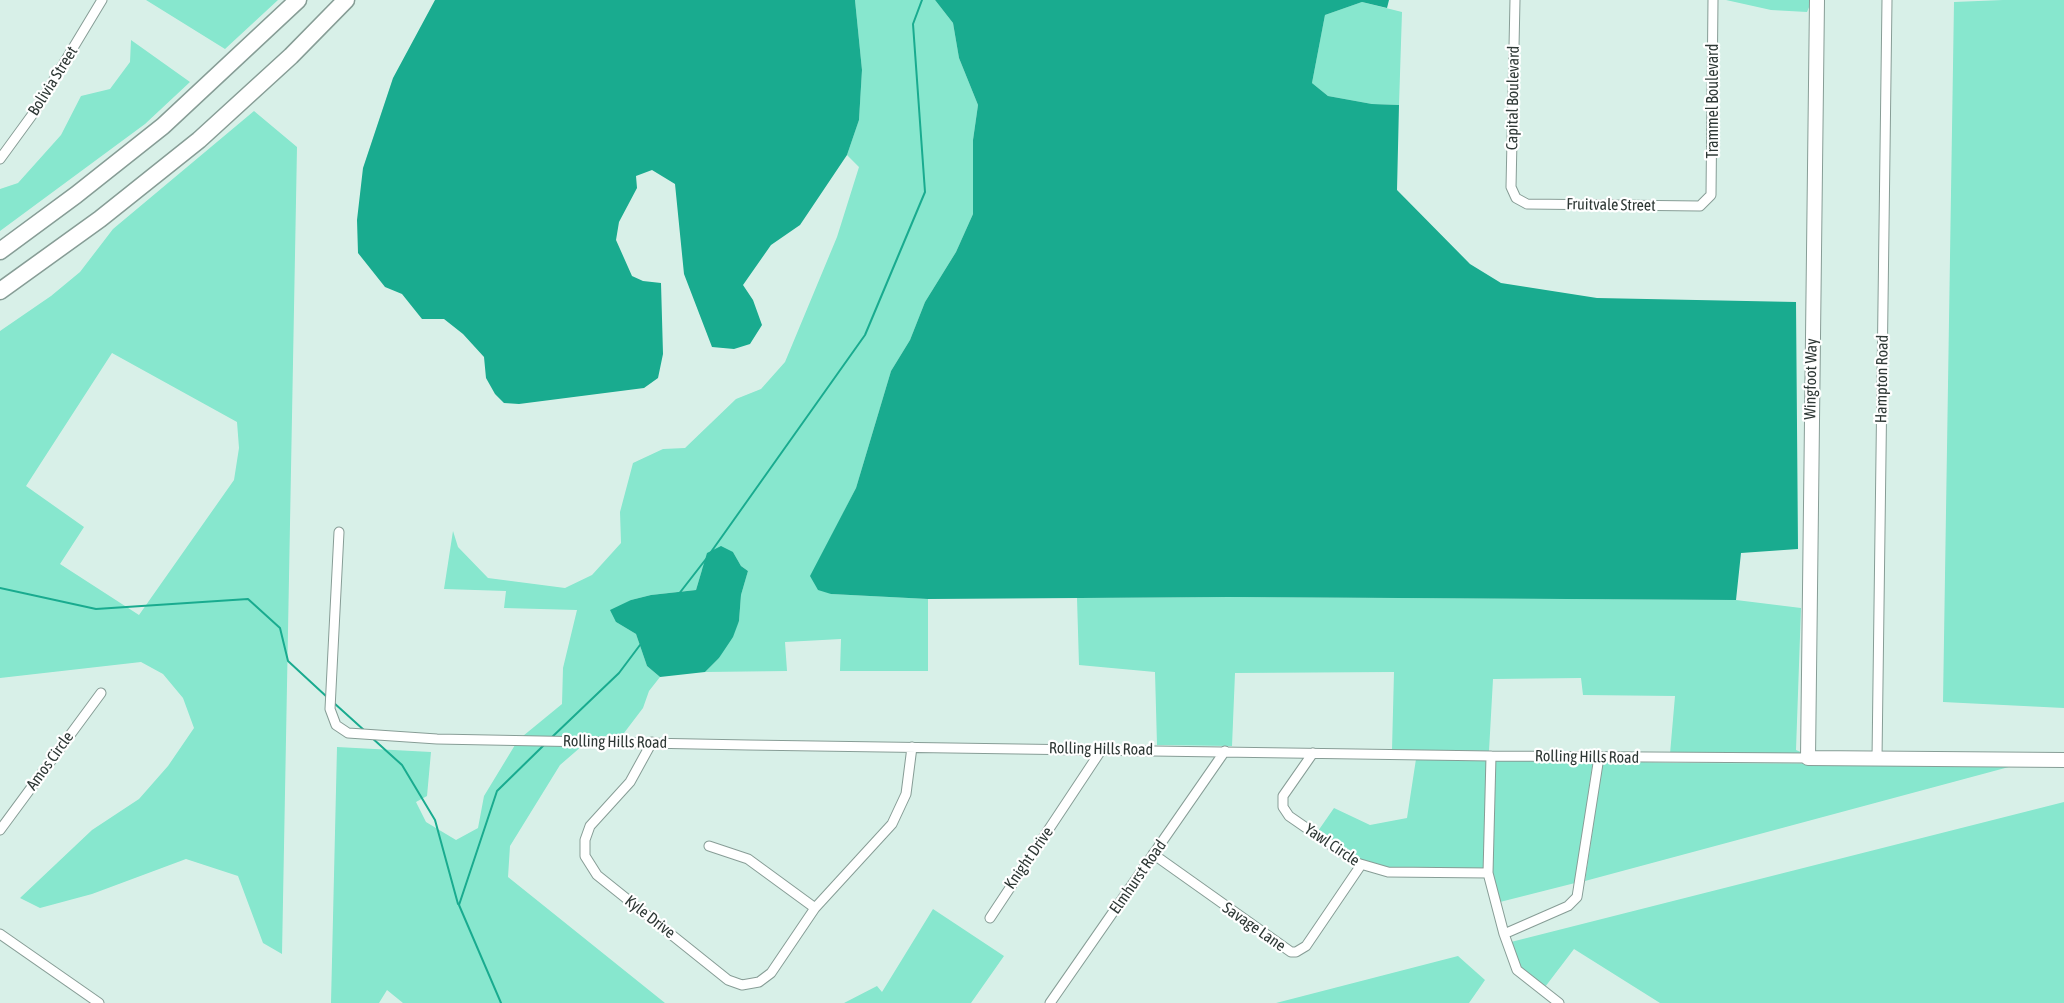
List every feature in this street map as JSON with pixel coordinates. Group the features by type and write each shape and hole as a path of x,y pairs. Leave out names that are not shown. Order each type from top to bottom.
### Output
{"highway":[{"path":"0,251 163,126 298,0"},
{"path":"0,291 100,219 199,140 291,56 346,0"}],"street":[{"name":"Bolivia Street","path":"0,159 35,111 102,0"},
{"name":"Capital Boulevard","path":"1514,195 1511,187 1515,0"},
{"name":"Trammel Boulevard","path":"1708,201 1713,167 1713,0"},
{"name":"Wingfoot Way","path":"1808,758 1817,0"},
{"name":"Hampton Road","path":"1877,758 1887,0"},
{"name":"Fruitvale Street","path":"1514,195 1527,204 1700,206 1708,201"},
{"name":"Rolling Hills Road","path":"339,532 330,709 332,719 340,729 359,735 437,739 1491,756 2064,760"},
{"name":"Amos Circle","path":"0,830 100,693"},
{"name":"Kyle Drive","path":"652,742 630,782 595,820 587,833 585,856 597,875 728,980 742,985 759,982 771,973 815,908 885,832 899,812 908,784 912,747"},
{"name":"Knight Drive","path":"990,918 1102,749"},
{"name":"Elmhurst Road","path":"1050,1003 1225,751"},
{"name":"Yawl Circle","path":"1313,753 1283,796 1283,807 1289,816 1360,865 1388,872 1488,873"},
{"path":"1491,756 1488,873 1504,934 1517,970 1560,1003"},
{"path":"1504,934 1569,906 1577,897 1599,757"},
{"path":"709,846 735,853 755,863 815,908"},
{"name":"Savage Lane","path":"1153,854 1291,952 1302,950 1306,946 1360,865"},
{"path":"0,934 99,1003"}],"shaded area":[{"path":"146,0 278,0 225,49"},
{"path":"435,0 855,0 862,70 859,120 847,155 800,225 771,245 743,285 753,300 762,325 750,344 734,349 712,347 684,274 675,184 652,170 636,176 637,188 619,222 616,240 632,276 643,281 661,283 663,354 658,378 644,388 519,404 504,403 495,394 486,378 484,357 463,334 444,319 422,319 402,294 385,287 358,253 357,220 363,168 393,78"},
{"path":"855,0 935,0 953,23 959,58 978,105 973,140 973,214 956,252 925,302 910,340 891,371 856,488 811,576 831,594 928,599 928,671 840,671 841,639 785,642 787,671 705,672 719,658 739,621 741,595 748,571 741,566 733,552 702,570 696,590 651,595 631,600 616,622 636,634 647,666 660,677 649,691 643,708 624,733 606,737 523,736 562,704 563,668 577,610 504,608 506,591 444,589 453,531 458,547 488,578 565,588 592,575 621,543 620,512 633,463 663,449 685,448 736,399 761,389 785,362 837,237 859,167 847,155 859,120 862,70"},
{"path":"935,0 1389,0 1387,8 1362,2 1325,15 1312,83 1328,96 1372,104 1399,105 1397,190 1470,264 1501,283 1597,298 1796,302 1798,549 1741,553 1736,600 1230,597 928,599 831,594 818,590 810,576 856,488 891,371 910,340 925,302 956,252 973,214 973,140 978,105 959,58 953,23"},
{"path":"1726,0 1812,0 1807,12 1771,10"},
{"path":"2064,0 2064,708 1943,702 1954,2"},
{"path":"1362,2 1402,12 1399,105 1372,104 1328,96 1312,83 1325,15"},
{"path":"131,40 190,82 145,124 0,231 0,189 18,183 61,135 81,96 110,89 130,62"},
{"path":"254,111 297,147 282,954 263,943 238,876 186,859 92,894 40,908 20,898 92,830 139,799 168,766 194,728 183,698 163,674 141,662 0,678 0,331 51,296 80,272 113,229","holes":["112,353 237,422 239,448 234,480 139,615 60,564 84,527 26,486"]},
{"path":"721,546 733,552 741,566 748,571 741,595 739,621 733,637 719,658 705,672 660,677 647,666 636,634 616,622 610,610 631,600 651,595 696,590 707,553"},
{"path":"1077,598 1736,600 1801,608 1796,750 1803,753 1670,754 1675,696 1583,695 1581,678 1493,679 1489,751 1392,750 1394,672 1235,673 1232,746 1157,745 1155,672 1079,665"},
{"path":"515,745 582,746 560,765 510,846 508,877 665,1003 403,1003 387,990 379,1003 331,1003 337,747 431,752 427,796 416,802 426,822 456,840 478,828 484,796"},
{"path":"1416,759 1487,760 1483,869 1388,867 1360,860 1318,831 1334,808 1370,825 1407,818"},
{"path":"1496,761 1593,761 1575,883 1500,902 1492,874"},
{"path":"1603,761 1676,763 2020,764 1585,881"},
{"path":"2064,802 2064,1003 1660,1003 1574,949 1545,987 1521,968 1511,942"},
{"path":"933,909 1004,956 971,1003 844,1003 877,986 882,992"},
{"path":"1458,956 1485,980 1469,1003 1276,1003"}],"waterway":[{"path":"711,552 865,335 925,192 913,24 922,0"},
{"path":"678,595 706,559"},
{"path":"0,588 96,609 248,599 280,628 288,661 327,697"},
{"path":"551,738 619,673 640,645"},
{"path":"334,703 365,731"},
{"path":"371,737 402,765 435,820 458,904"},
{"path":"501,1003 459,905 497,791 545,744"}]}
